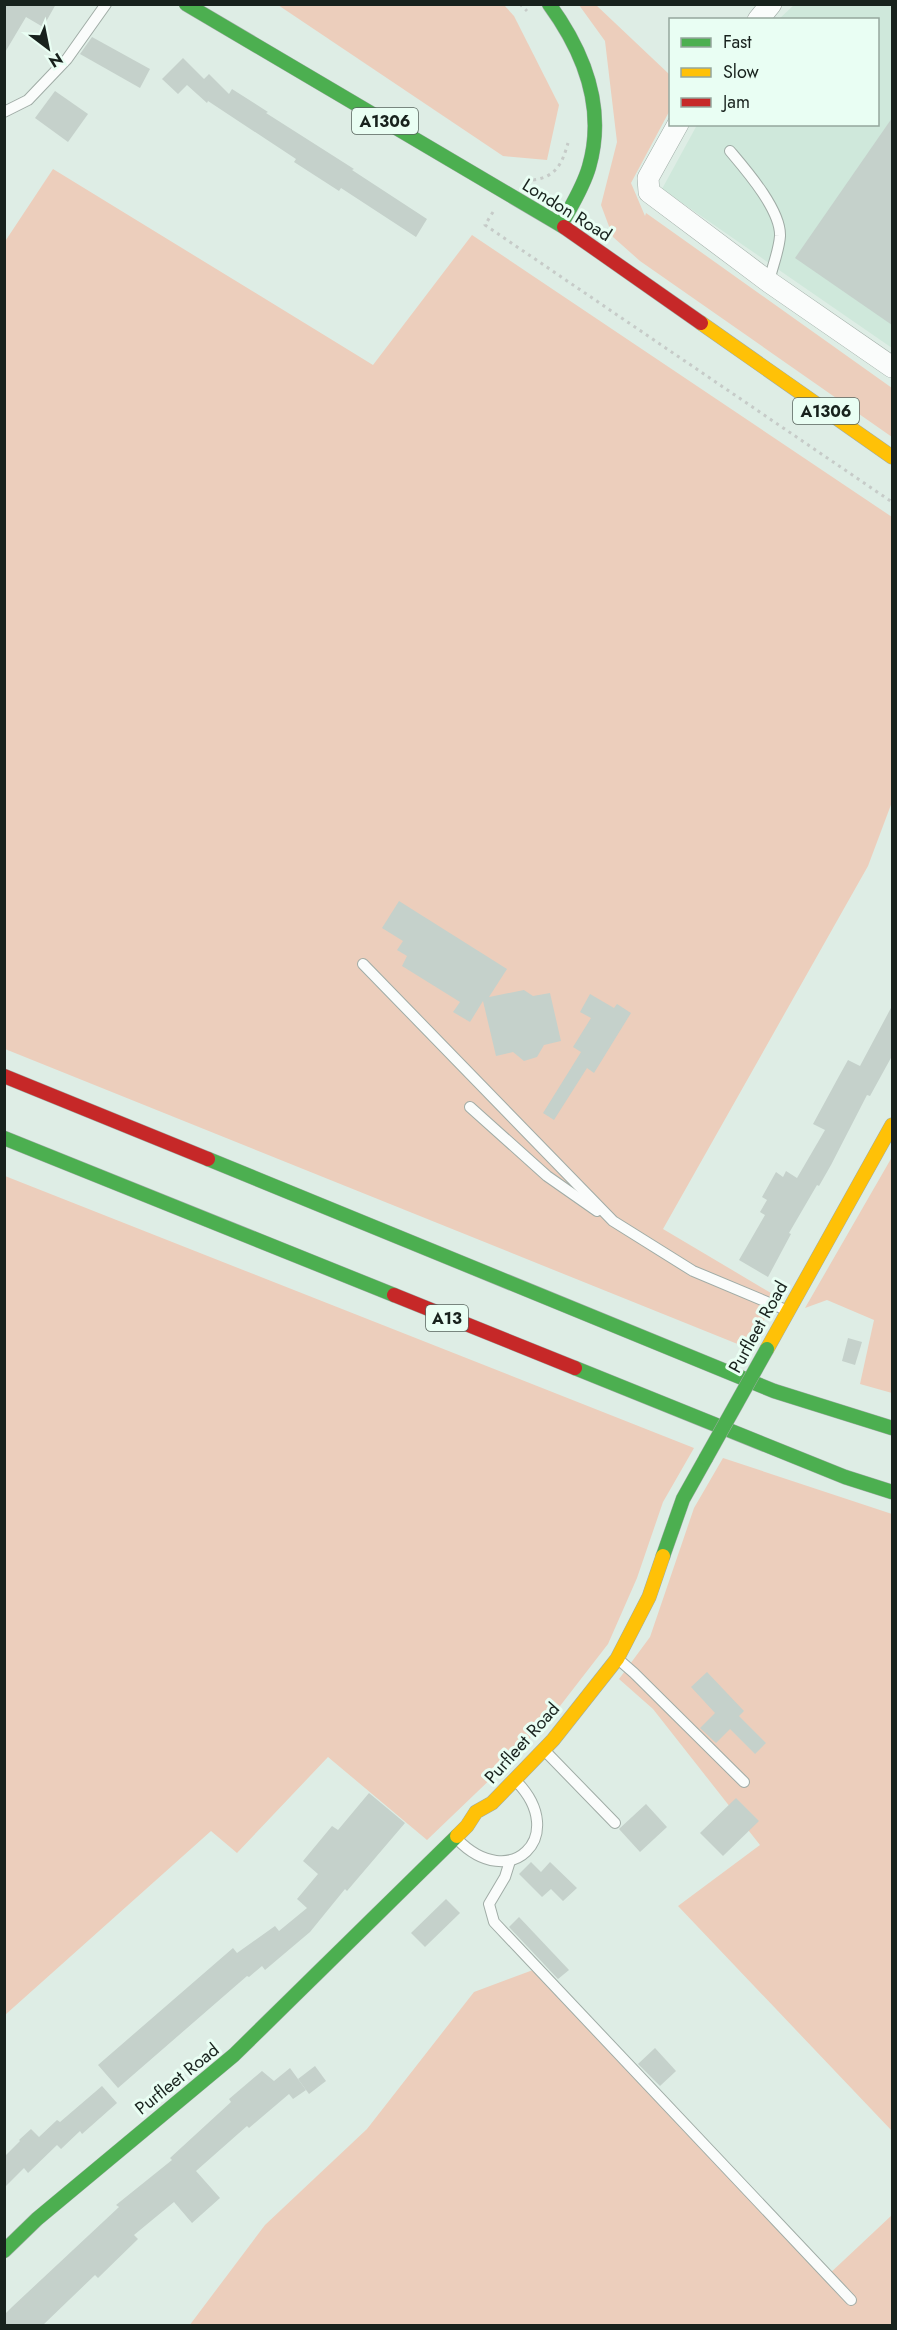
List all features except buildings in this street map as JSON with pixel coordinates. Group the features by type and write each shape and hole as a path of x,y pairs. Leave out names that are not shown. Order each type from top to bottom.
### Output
{"main road":[{"name":"A1306","path":"186,4 206,11"},
{"path":"549,4 568,28 584,59 593,90 595,123 591,158 583,181 561,225"},
{"name":"London Road","path":"206,11 561,225 892,457"},
{"path":"4,1076 774,1391 892,1428"},
{"name":"Purfleet Road","path":"4,2251 89,2175 234,2055 456,1838 476,1812 492,1803 544,1749 617,1659 649,1597 683,1499 892,1125"},
{"name":"A13","path":"4,1138 834,1473 892,1492"}],"street":[{"path":"760,18 771,4"},
{"path":"677,126 648,177 649,192 769,282 892,367"}],"lane":[{"path":"4,112 28,100 67,59 106,4"},
{"path":"730,150 766,200 777,220 780,235 769,282"},
{"path":"363,964 613,1221"},
{"path":"470,1107 547,1176 613,1221 693,1271 788,1311"},
{"path":"617,1659 744,1782"},
{"path":"544,1749 615,1823"},
{"path":"456,1838 466,1848 486,1860 500,1862 510,1862 530,1847 538,1828 535,1808 530,1798 514,1780"},
{"path":"510,1862 505,1878 489,1904 494,1922 851,2300"}],"path":[{"path":"520,4 533,17"},
{"path":"529,180 544,178 556,171 569,140"},
{"path":"495,208 485,225 892,502"}],"shaded area":[{"path":"278,5 504,5 514,16 559,105 547,160 503,156"},
{"path":"579,5 596,5 669,74 669,112 631,183 645,216 646,213 892,388 892,437 640,261 613,237 601,205 617,142 605,41"},
{"path":"794,5 892,5 892,348 662,189 696,126 879,126 879,18 780,18"},
{"path":"53,169 373,365 472,235 892,517 892,802 868,866 663,1229 776,1296 750,1349 5,1049 4,243"},
{"path":"892,1157 892,1393 860,1384 874,1320 827,1300 805,1308"},
{"path":"5,1176 694,1448 663,1502 637,1578 608,1644 560,1706 500,1770 427,1840 328,1757 237,1853 211,1831 5,2015"},
{"path":"723,1458 892,1514 892,2131 678,1906 760,1845 653,1709 619,1679 650,1637 694,1508"},
{"path":"533,1970 827,2276 892,2215 892,2325 189,2326 265,2225 367,2129 474,1992"}],"traffic: fast":[{"path":"186,4 564,227"},
{"path":"549,4 582,61 593,102 595,123 594,145 589,167 561,225"},
{"path":"4,1138 394,1295"},
{"path":"208,1159 774,1391 892,1428"},
{"path":"706,1458 767,1349"},
{"path":"575,1368 845,1477 892,1492"},
{"path":"663,1556 683,1499 706,1458"},
{"path":"4,2251 37,2219 234,2055 457,1836"}],"traffic: slow":[{"path":"701,323 892,457"},
{"path":"767,1349 892,1125"},
{"path":"457,1836 476,1812 492,1803 553,1740 617,1659 649,1597 663,1556"}],"traffic: jam":[{"path":"564,227 701,323"},
{"path":"4,1076 208,1159"},
{"path":"394,1295 575,1368"}]}
